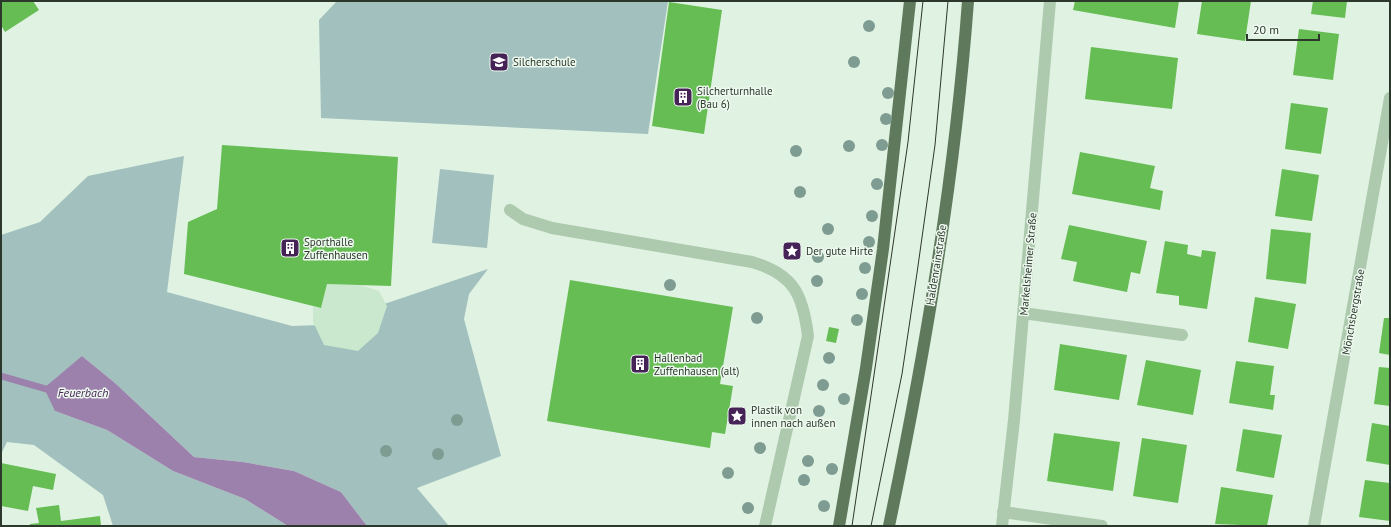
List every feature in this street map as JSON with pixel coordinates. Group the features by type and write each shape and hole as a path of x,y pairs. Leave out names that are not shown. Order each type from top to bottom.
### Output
{"main road":[{"path":"839,526 866,368 883,249 910,1"},
{"name":"Haldenrainstraße","path":"889,526 911,420 939,251 963,68 968,1"}],"street":[{"name":"Markelsheimer Straße","path":"1002,526 1014,420 1050,1"},
{"name":"Mönchsbergstraße","path":"1314,526 1390,98"},
{"path":"510,210 523,219 552,228 752,262 772,268 789,282 798,295 805,312 808,336 765,526"},
{"path":"1023,313 1182,335"},
{"path":"1003,512 1102,526"}],"shaded area":[{"name":"Silcherschule","path":"337,1 668,1 648,134 321,118 319,20"},
{"path":"184,156 167,292 292,326 322,325 488,269 469,294 464,319 501,456 417,488 449,526 367,526 341,492 294,471 243,462 194,457 115,383 82,356 55,411 107,430 173,471 245,499 288,526 113,526 103,495 34,445 7,442 1,454 1,235 40,222 88,176"},
{"path":"440,169 494,175 487,248 432,243"},
{"path":"327,284 360,285 379,291 387,306 378,333 358,351 324,345 313,322 313,307 321,308"}],"water":[{"name":"Feuerbach","path":"82,356 115,383 194,457 243,462 294,471 341,492 367,526 288,526 245,499 173,471 107,430 55,411 44,388"}],"building":[{"path":"1,1 33,1 39,10 5,32 1,25"},
{"path":"1075,1 1179,1 1175,28 1073,10"},
{"path":"1202,1 1251,1 1245,41 1197,34"},
{"path":"1313,1 1347,1 1345,18 1311,14"},
{"name":"Silcherturnhalle (Bau 6)","path":"669,2 722,10 704,134 652,126"},
{"path":"1299,29 1339,34 1333,80 1293,75"},
{"path":"1091,47 1178,58 1172,109 1085,99"},
{"path":"1291,103 1328,108 1321,154 1285,149"},
{"name":"Sporthalle Zuffenhausen","path":"222,145 398,157 391,286 327,284 321,308 184,274 188,222 217,209"},
{"path":"1080,152 1155,166 1150,188 1163,191 1160,210 1072,194"},
{"path":"1282,169 1319,175 1312,221 1275,216"},
{"path":"1069,225 1147,241 1140,274 1131,272 1127,292 1073,281 1077,262 1061,259"},
{"path":"1271,229 1311,233 1306,284 1266,279"},
{"path":"1165,241 1188,245 1187,254 1201,257 1202,250 1216,252 1207,309 1179,305 1179,296 1156,293"},
{"name":"Hallenbad Zuffenhausen (alt)","path":"570,280 733,307 720,384 733,386 725,434 712,432 710,448 547,421"},
{"path":"1255,297 1296,304 1288,349 1248,342"},
{"path":"1384,318 1390,318 1390,355 1379,353"},
{"path":"829,327 839,329 836,343 826,341"},
{"path":"1060,344 1127,355 1119,400 1054,390"},
{"path":"1146,360 1201,370 1193,415 1137,405"},
{"path":"1236,361 1274,366 1270,395 1275,395 1273,410 1229,403"},
{"path":"1379,367 1390,368 1390,406 1374,404"},
{"path":"1372,423 1390,426 1390,465 1366,461"},
{"path":"1243,429 1282,435 1274,478 1236,471"},
{"path":"1054,433 1120,442 1113,491 1047,481"},
{"path":"1142,438 1187,445 1178,503 1133,496"},
{"path":"1,463 56,474 53,490 33,486 28,511 1,506"},
{"path":"1365,480 1390,483 1390,521 1359,517"},
{"path":"1221,487 1273,495 1267,526 1215,524"},
{"path":"59,505 61,521 100,516 101,526 30,526 30,524 39,523 36,508"}],"waterway":[{"name":"Feuerbach","path":"1,376 53,391"}],"tram line":[{"path":"852,526 908,142 923,1"},
{"path":"871,526 902,374 917,273 935,145 948,1"}],"place":[{"name":"Silcherschule","path":"499,62"},
{"name":"Silcherturnhalle (Bau 6)","path":"683,97"},
{"name":"Sporthalle Zuffenhausen","path":"290,248"},
{"name":"Der gute Hirte","path":"792,251"},
{"name":"Hallenbad Zuffenhausen (alt)","path":"640,364"},
{"name":"Plastik von innen nach außen","path":"737,416"}]}
